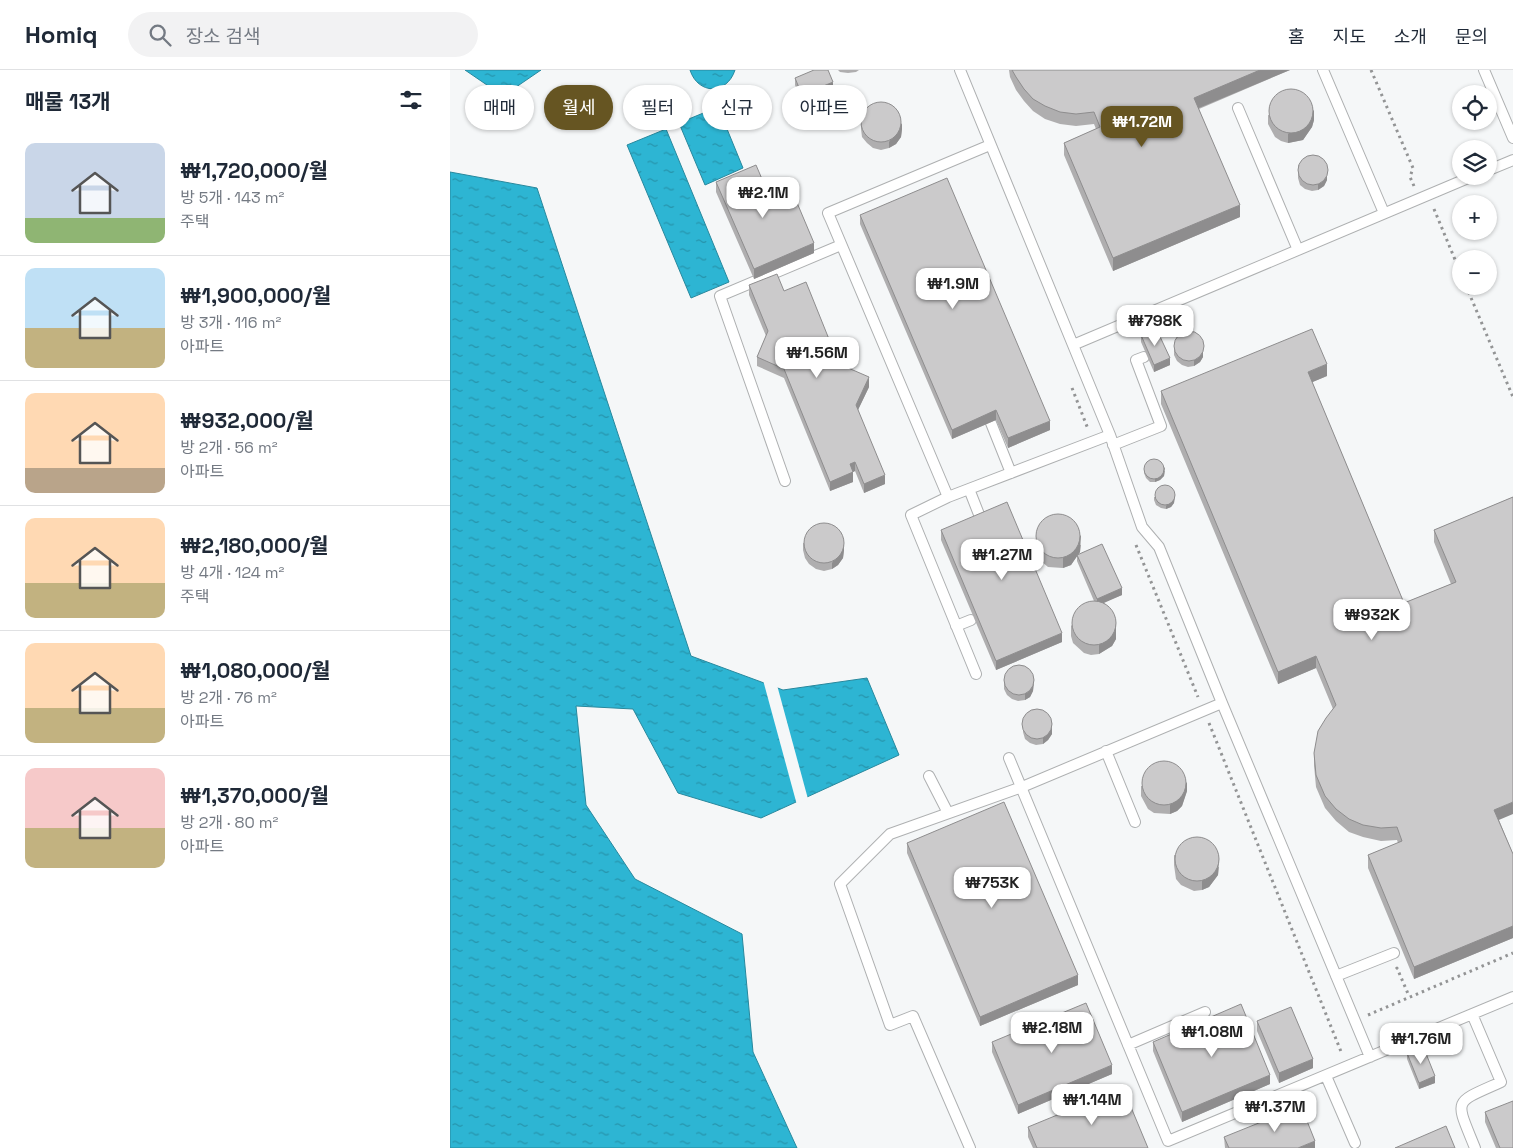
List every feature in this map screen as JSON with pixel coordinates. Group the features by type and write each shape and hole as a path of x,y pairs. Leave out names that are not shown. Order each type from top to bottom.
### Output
{"lane":[{"path":"960,70 1111,440 1142,527 1159,547 1370,1057"},
{"path":"1323,70 1384,213"},
{"path":"1484,70 1513,138"},
{"path":"1238,108 1298,250"},
{"path":"948,497 828,214 990,145"},
{"path":"1497,167 1513,160"},
{"path":"1073,345 1384,213 1423,194 1452,184"},
{"path":"785,481 720,296 842,245"},
{"path":"976,674 911,515 948,497 1011,473 1111,440 1161,426 1136,360 1144,357"},
{"path":"991,423 1011,473"},
{"path":"969,489 980,517"},
{"path":"956,626 971,620"},
{"path":"970,1148 913,1016 890,1025 840,884 890,834 1022,786 1222,703"},
{"path":"1106,751 1135,822"},
{"path":"1009,758 1168,1141 1513,997"},
{"path":"929,776 948,813"},
{"path":"1336,976 1394,953"},
{"path":"1128,1045 1206,1012"},
{"path":"1472,1014 1502,1082 1466,1098 1461,1105 1460,1112 1475,1148"},
{"path":"1326,1076 1355,1142"}],"path":[{"path":"1372,70 1413,168 1410,177 1423,194 1452,255"},
{"path":"1470,295 1513,397"},
{"path":"1363,1017 1513,953"},
{"path":"1389,971 1397,968 1409,996"}],"water":[{"path":"465,70 541,70 519,85 487,85"},
{"path":"690,70 735,70 724,85 702,86 694,78"},
{"path":"702,114 702,130 727,130 743,168 705,185 682,130 692,130 692,118"},
{"path":"666,130 729,282 691,298 627,145"},
{"path":"450,172 537,188 691,656 783,690 867,678 899,755 761,818 678,793 633,709 576,706 586,805 635,879 742,934 753,1052 797,1148 450,1148"}],"pier":[{"path":"763,680 777,685 808,799 797,805"}],"building":[{"path":"814,70 828,70 833,82 826,85 798,85 795,78"},
{"path":"1012,70 1260,70 1194,98 1240,205 1113,258 1064,143 1100,127 1094,112 1076,114 1060,112 1045,106 1033,99"},
{"path":"1295,89 1307,95 1312,102 1312,120 1307,127 1300,132 1287,133 1279,130 1272,123 1269,107 1272,99 1279,92"},
{"path":"873,103 889,103 898,111 901,118 900,130 889,141 873,141 862,130 867,130 867,108"},
{"path":"1313,155 1319,156 1327,164 1327,176 1319,184 1313,185 1307,184 1299,176 1298,170 1299,164 1307,156"},
{"path":"756,165 774,207 795,198 814,243 754,269 716,182"},
{"path":"947,178 1050,421 1008,438 996,410 952,430 860,215"},
{"path":"777,274 784,291 806,282 839,364 869,377 856,405 885,475 864,484 855,462 850,464 853,472 830,482 784,369 757,357 768,331 749,285"},
{"path":"1156,328 1170,358 1154,365 1141,335"},
{"path":"1312,329 1327,364 1308,372 1404,603 1456,582 1434,530 1513,497 1513,802 1494,810 1513,854 1513,926 1414,967 1368,855 1402,841 1397,827 1381,828 1363,825 1349,819 1336,809 1325,796 1316,775 1314,753 1318,731 1336,705 1316,656 1278,672 1161,391"},
{"path":"1189,331 1195,332 1203,340 1203,352 1195,360 1189,361 1183,360 1175,352 1174,346 1175,340 1183,332"},
{"path":"1150,459 1158,459 1164,465 1164,473 1158,479 1150,479 1144,473 1144,465"},
{"path":"1161,485 1169,485 1175,491 1175,499 1169,505 1161,505 1155,499 1155,491"},
{"path":"1007,502 1062,633 996,661 941,530"},
{"path":"1062,514 1074,520 1079,528 1079,544 1074,552 1066,557 1054,558 1042,552 1037,544 1036,532 1042,520 1050,515"},
{"path":"828,523 835,526 841,532 844,543 843,551 835,560 828,563 820,563 813,560 805,551 804,539 807,532 816,524"},
{"path":"1102,544 1122,588 1097,599 1077,555"},
{"path":"1098,601 1110,607 1115,614 1115,632 1110,639 1103,644 1090,645 1082,642 1075,635 1072,619 1075,611 1082,604"},
{"path":"1019,665 1025,666 1033,674 1033,686 1025,694 1019,695 1013,694 1005,686 1004,680 1005,674 1013,666"},
{"path":"1037,709 1043,710 1051,718 1051,730 1043,738 1037,739 1031,738 1023,730 1022,724 1023,718 1031,710"},
{"path":"1168,761 1180,767 1185,775 1185,791 1180,799 1172,804 1160,805 1148,799 1143,791 1142,779 1148,767 1156,762"},
{"path":"1004,802 1078,975 980,1017 907,843"},
{"path":"1201,837 1213,843 1218,850 1218,868 1213,875 1206,880 1193,881 1185,878 1178,871 1175,855 1178,847 1185,840"},
{"path":"1086,1003 1112,1065 1018,1105 992,1042"},
{"path":"1241,1004 1270,1075 1182,1112 1153,1042"},
{"path":"1291,1007 1313,1059 1279,1073 1257,1021"},
{"path":"1423,1046 1435,1076 1419,1083 1407,1053"},
{"path":"1123,1088 1148,1148 1037,1148 1028,1127"},
{"path":"1513,1101 1513,1148 1500,1148 1485,1112"},
{"path":"1301,1106 1315,1141 1298,1148 1229,1148 1224,1137"},
{"path":"1446,1126 1455,1148 1395,1148"}]}
